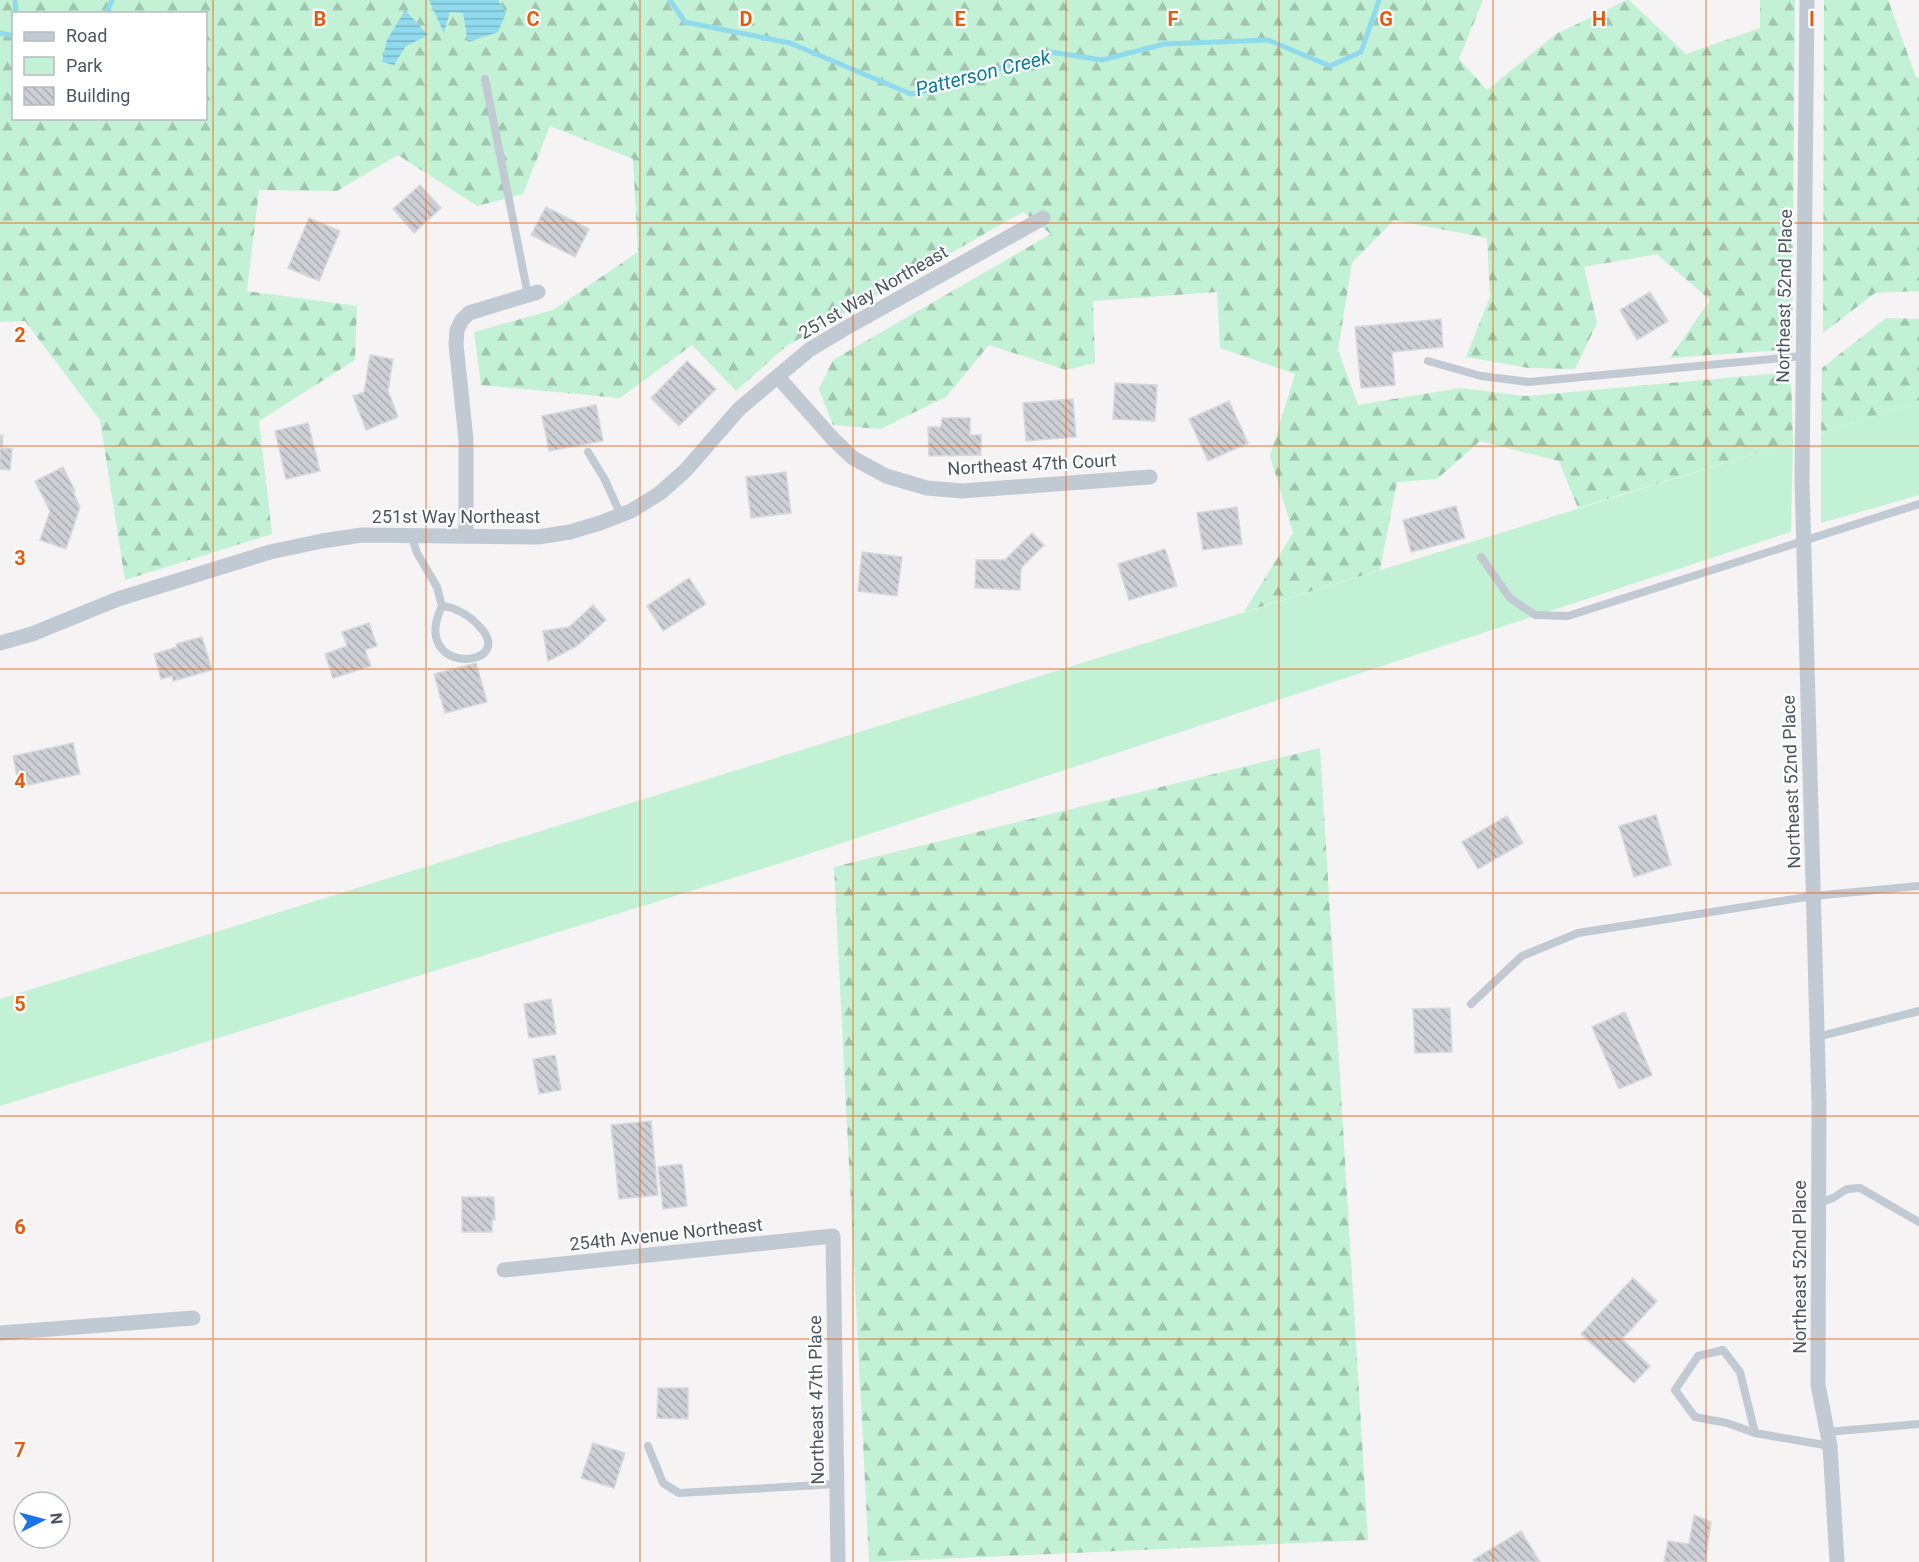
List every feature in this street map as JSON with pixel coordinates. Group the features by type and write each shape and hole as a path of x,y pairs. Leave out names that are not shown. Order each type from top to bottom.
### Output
{"street":[{"name":"Northeast 52nd Place","path":"1807,0 1802,480 1817,1037 1818,1385 1829,1439 1837,1562"},
{"name":"251st Way Northeast","path":"0,643 32,634 118,598 270,552 322,541 362,535 538,537 570,532 631,511 677,479 740,410 808,350 1043,218"},
{"path":"466,535 466,440 457,362 457,330 469,313 533,294"},
{"name":"Northeast 47th Court","path":"778,377 833,440 853,458 886,476 927,488 962,491 1150,477"},
{"name":"254th Avenue Northeast","path":"504,1270 832,1236"},
{"name":"Northeast 47th Place","path":"832,1236 838,1562"},
{"path":"0,1333 193,1318"}],"lane":[{"path":"485,79 533,294"},
{"path":"1428,361 1481,376 1529,382 1803,356"},
{"path":"588,452 604,478 621,515"},
{"path":"1481,557 1509,598 1535,615 1568,616 1919,504"},
{"path":"411,535 417,554 436,587 442,606 436,619 436,636 444,651 460,658 476,659 485,653 488,644 486,634 479,626 460,612 442,606"},
{"path":"1471,1004 1522,956 1578,933 1814,896 1919,886"},
{"path":"1817,1037 1919,1011"},
{"path":"1819,1203 1847,1189 1860,1188 1919,1222"},
{"path":"1755,1433 1740,1372 1723,1350 1698,1356 1676,1390 1695,1417 1727,1423 1755,1433 1829,1439 1919,1424"},
{"path":"648,1446 663,1484 679,1493 837,1484"}],"green space":[{"path":"0,0 1483,0 1459,59 1487,90 1556,34 1627,0 1686,54 1760,28 1760,0 1795,0 1792,349 1670,358 1710,300 1657,254 1584,267 1597,323 1575,369 1529,368 1466,357 1490,297 1487,238 1394,220 1352,263 1338,350 1358,405 1460,388 1527,396 1791,372 1793,442 1578,508 1559,461 1480,441 1437,479 1397,482 1380,570 1244,612 1293,533 1270,456 1295,374 1220,348 1217,292 1093,301 1095,363 1066,370 989,345 946,397 880,429 833,425 819,389 833,360 1051,234 1023,212 785,347 736,391 692,345 620,398 481,385 474,332 553,310 638,252 633,159 550,126 523,194 477,206 398,155 337,191 259,190 247,291 357,306 355,360 259,421 272,534 125,580 100,420 25,321 0,322"},
{"path":"1824,0 1888,0 1916,77 1919,77 1919,291 1875,293 1823,333"},
{"path":"1886,318 1919,319 1919,402 1821,433 1822,368"},
{"path":"1919,402 1919,495 1821,523 1821,433"},
{"path":"1793,442 1791,532 787,861 0,1106 0,999"},
{"path":"1320,748 1368,1540 869,1562 834,867"}],"water":[{"path":"429,0 498,0 506,13 498,32 468,42 463,13 450,12 444,33"},
{"path":"405,10 428,35 406,46 394,65 382,62 387,40"}],"building":[{"path":"420,185 441,208 414,233 393,209"},
{"path":"546,207 589,229 575,257 531,235"},
{"path":"309,218 340,231 319,281 288,268"},
{"path":"1650,292 1668,321 1637,340 1620,310"},
{"path":"1441,319 1443,347 1392,352 1395,385 1361,388 1355,327"},
{"path":"370,355 393,359 388,391 398,417 366,430 353,396 364,392"},
{"path":"687,361 716,389 679,426 651,398"},
{"path":"1115,383 1157,385 1155,421 1113,419"},
{"path":"1073,399 1076,437 1026,441 1023,403"},
{"path":"1229,401 1248,443 1208,461 1189,419"},
{"path":"596,405 603,441 549,451 542,416"},
{"path":"942,418 970,418 970,435 981,435 981,455 929,456 928,427 941,427"},
{"path":"308,423 320,471 286,479 275,431"},
{"path":"0,435 3,435 2,448 12,449 10,470 0,469"},
{"path":"63,467 80,507 66,549 40,540 50,511 35,481"},
{"path":"786,472 791,513 751,518 746,477"},
{"path":"1456,506 1465,538 1411,552 1403,520"},
{"path":"1237,507 1242,544 1203,550 1197,513"},
{"path":"1032,533 1044,545 1021,568 1020,590 975,588 976,560 1005,560"},
{"path":"1165,549 1177,586 1129,600 1118,564"},
{"path":"862,552 902,557 897,596 858,591"},
{"path":"689,578 706,604 663,631 647,606"},
{"path":"593,605 606,620 577,646 548,661 543,631 569,627"},
{"path":"369,623 377,646 365,650 371,666 333,678 325,654 347,646 342,632"},
{"path":"202,637 212,670 173,681 172,676 161,679 154,654 177,647 176,644"},
{"path":"476,663 487,702 445,713 434,674"},
{"path":"73,743 80,774 19,787 13,756"},
{"path":"1656,815 1671,865 1634,877 1619,826"},
{"path":"1507,816 1523,843 1478,869 1462,842"},
{"path":"551,999 556,1034 529,1038 524,1004"},
{"path":"1450,1008 1452,1052 1415,1053 1413,1009"},
{"path":"1625,1012 1652,1075 1619,1089 1592,1027"},
{"path":"555,1055 561,1090 539,1094 533,1059"},
{"path":"651,1121 658,1195 619,1199 611,1125"},
{"path":"682,1164 687,1206 663,1209 658,1167"},
{"path":"462,1197 494,1197 495,1220 492,1220 492,1232 462,1232"},
{"path":"1633,1278 1657,1301 1622,1339 1650,1366 1634,1383 1581,1334"},
{"path":"658,1388 688,1388 688,1419 657,1418"},
{"path":"593,1443 625,1453 614,1488 581,1478"},
{"path":"1694,1515 1711,1522 1705,1562 1664,1562 1668,1541 1689,1544"},
{"path":"1521,1531 1540,1562 1474,1562 1473,1560"}],"waterway":[{"path":"15,0 16,12"},
{"name":"Patterson Creek","path":"107,12 112,0"},
{"name":"Patterson Creek","path":"670,0 685,22 790,43 911,94 954,84 1050,52 1102,60 1164,44 1268,40 1330,66 1361,52 1379,0"},
{"name":"Patterson Creek","path":"0,33 12,36"}]}
